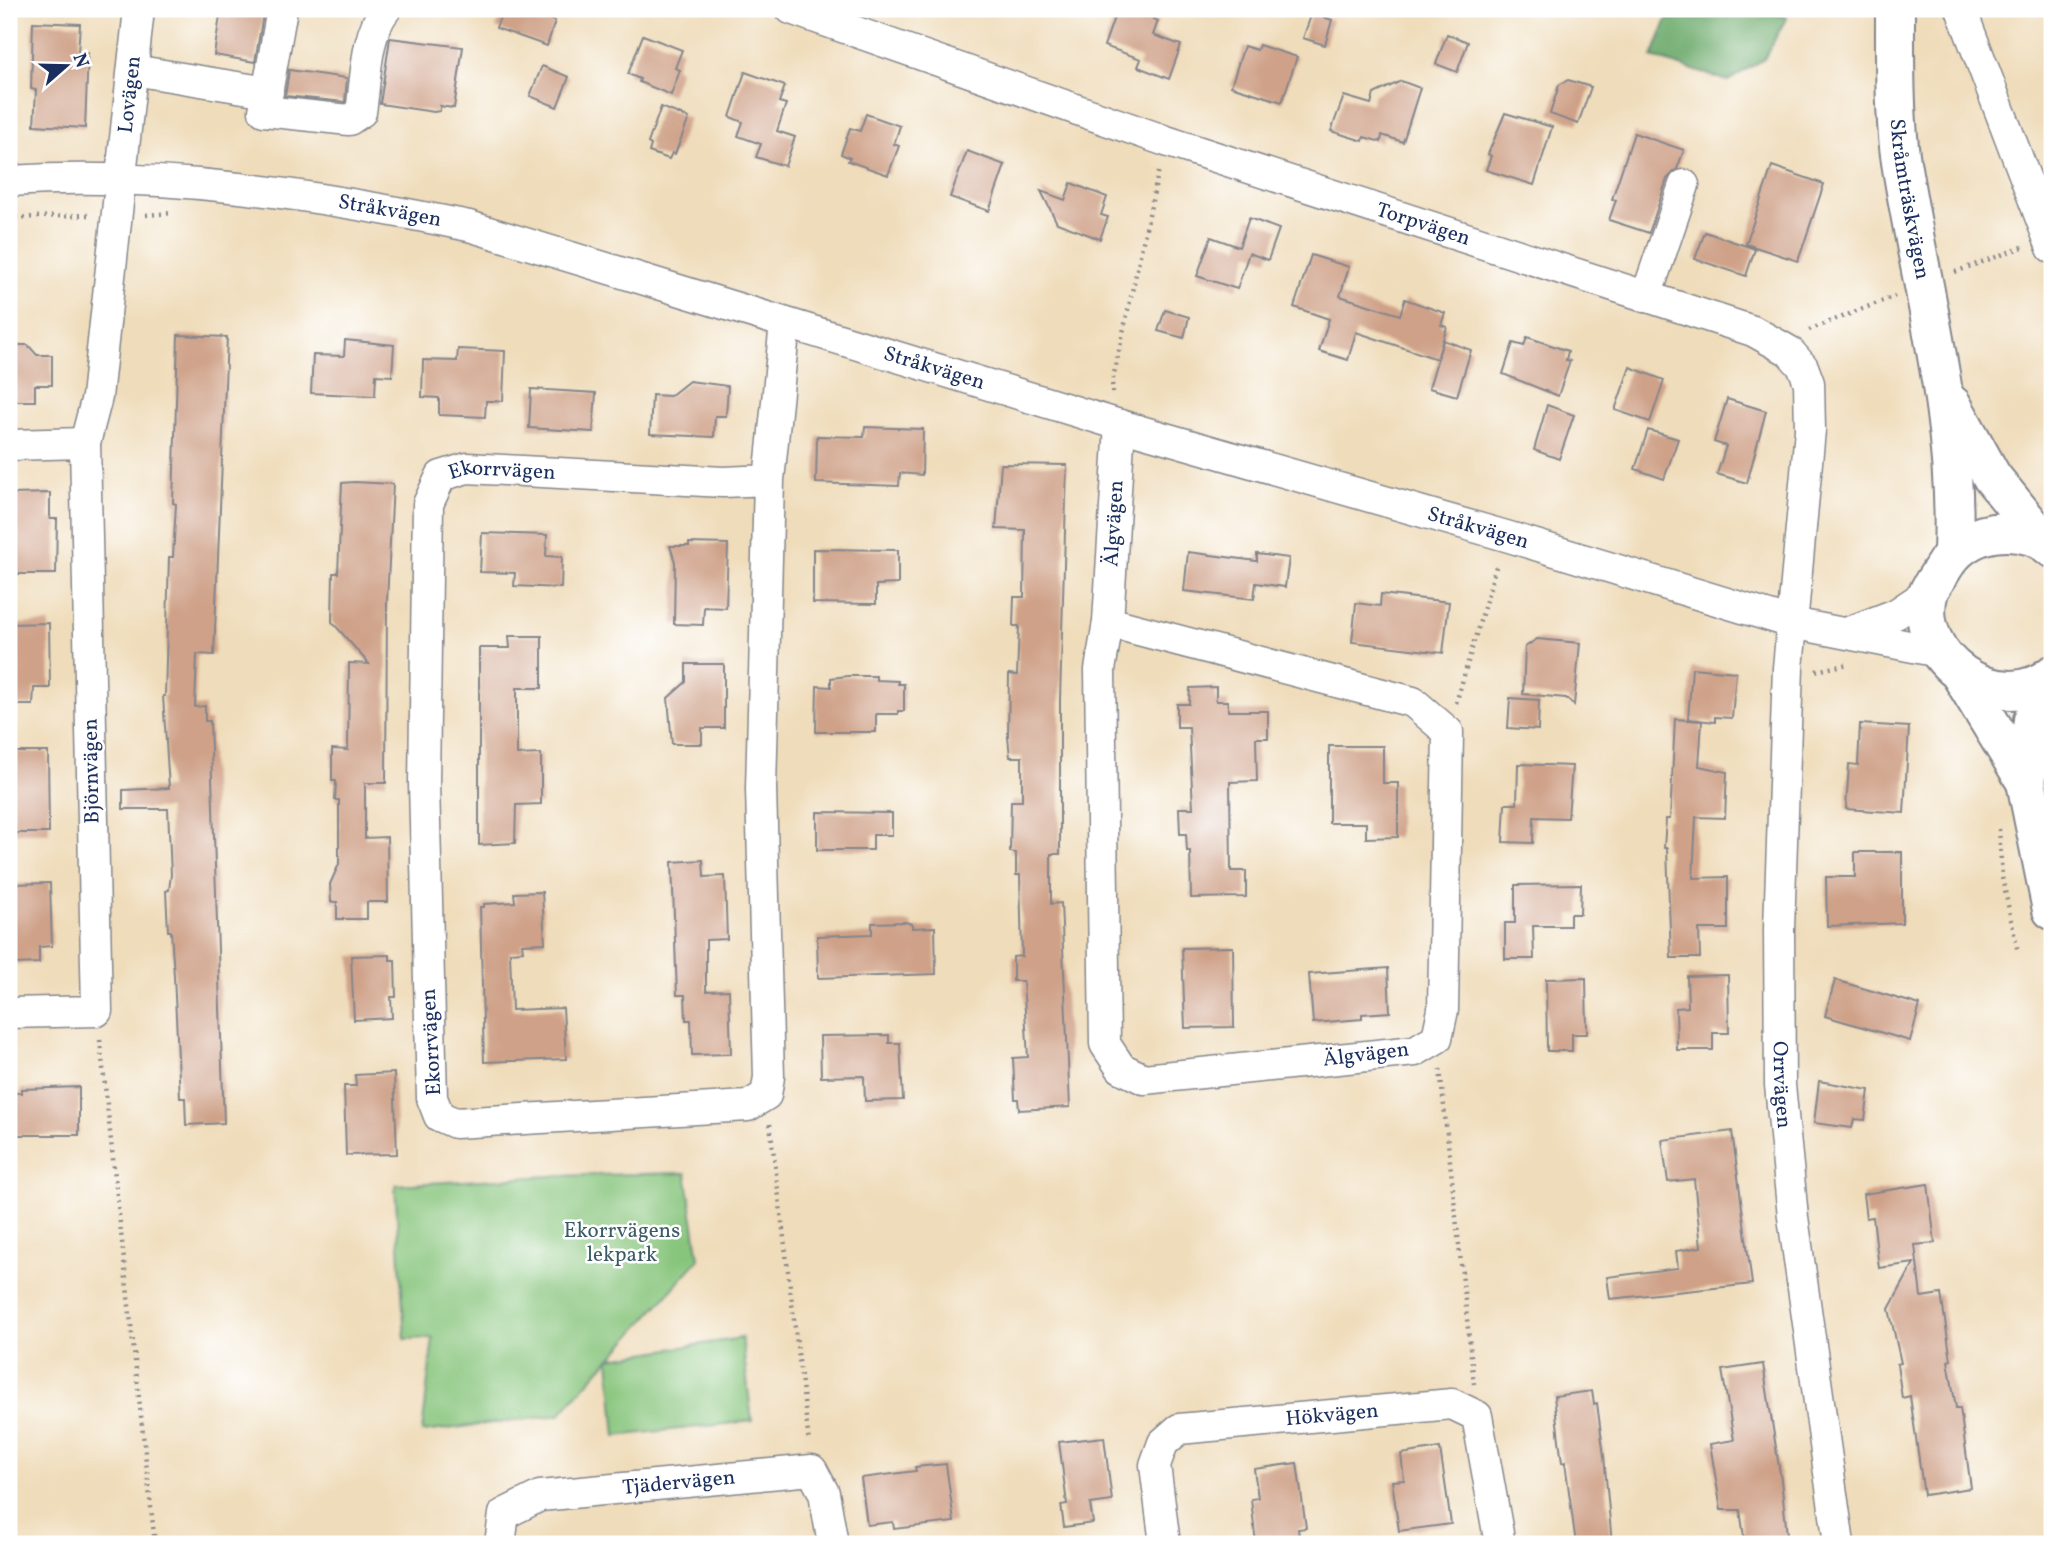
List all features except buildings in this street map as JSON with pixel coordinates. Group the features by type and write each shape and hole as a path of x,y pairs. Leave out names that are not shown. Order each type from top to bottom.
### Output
{"main road":[{"name":"Skråmträskvägen","path":"1895,9 1901,164 1943,388 1955,495 1953,551"},
{"name":"Skråmträskvägen","path":"1943,388 1992,477 2047,543"},
{"path":"2026,782 1950,664 1928,623 1929,592 1953,551 1980,535 2012,531 2047,543"},
{"path":"1950,664 1988,688 2018,689 2049,677"},
{"path":"2049,677 2034,720 2026,782 2052,910"}],"street":[{"name":"Lovägen","path":"122,179 139,9"},
{"path":"282,9 264,111 349,120 361,112 373,38 380,16 386,9"},
{"name":"Torpvägen","path":"791,9 1166,141 1773,340 1789,351 1803,367 1809,383 1810,430 1792,623"},
{"path":"1961,9 2050,241"},
{"path":"133,70 268,92"},
{"name":"Stråkvägen","path":"9,181 122,179 263,190 369,206 469,226 1120,425 1506,536 1792,623 1846,633 1950,664"},
{"name":"Björnvägen","path":"97,1011 85,443 97,397 122,179"},
{"path":"1646,297 1684,185"},
{"path":"766,1095 769,1077 761,789 769,480 785,323"},
{"name":"Älgvägen","path":"1120,425 1108,622 1100,670 1105,1044 1121,1068 1144,1079 1415,1051 1437,1038 1443,1010 1448,732"},
{"path":"9,445 85,443"},
{"name":"Ekorrvägen","path":"766,1095 748,1107 455,1123 439,1116 432,1098 424,783 428,504 441,476 467,468 723,482 769,480"},
{"path":"1846,633 1896,614 1929,592"},
{"path":"1108,622 1413,702 1448,732"},
{"name":"Orrvägen","path":"1792,623 1779,929 1780,1084 1793,1217 1839,1544"},
{"path":"9,1013 97,1011"},
{"name":"Hökvägen","path":"1165,1544 1155,1465 1163,1443 1179,1430 1452,1404 1477,1416"},
{"path":"1477,1416 1500,1544"},
{"path":"812,1470 824,1493 833,1544"},
{"name":"Tjädervägen","path":"500,1544 504,1514 540,1496 812,1470"}],"path":[{"path":"1120,425 1112,383 1166,141"},
{"path":"9,218 119,214"},
{"path":"1448,732 1506,536"},
{"path":"1999,825 2002,877 2018,952"},
{"path":"97,1011 155,1544"},
{"path":"1437,1038 1477,1416"},
{"path":"766,1095 812,1470"}],"green space":[{"path":"1671,9 1748,9 1787,17 1764,59 1728,81 1652,57"},
{"name":"Ekorrvägens lekpark","path":"686,1173 699,1259 611,1358 742,1338 752,1421 616,1436 609,1359 559,1415 422,1432 433,1338 405,1339 395,1185 551,1176"}]}
